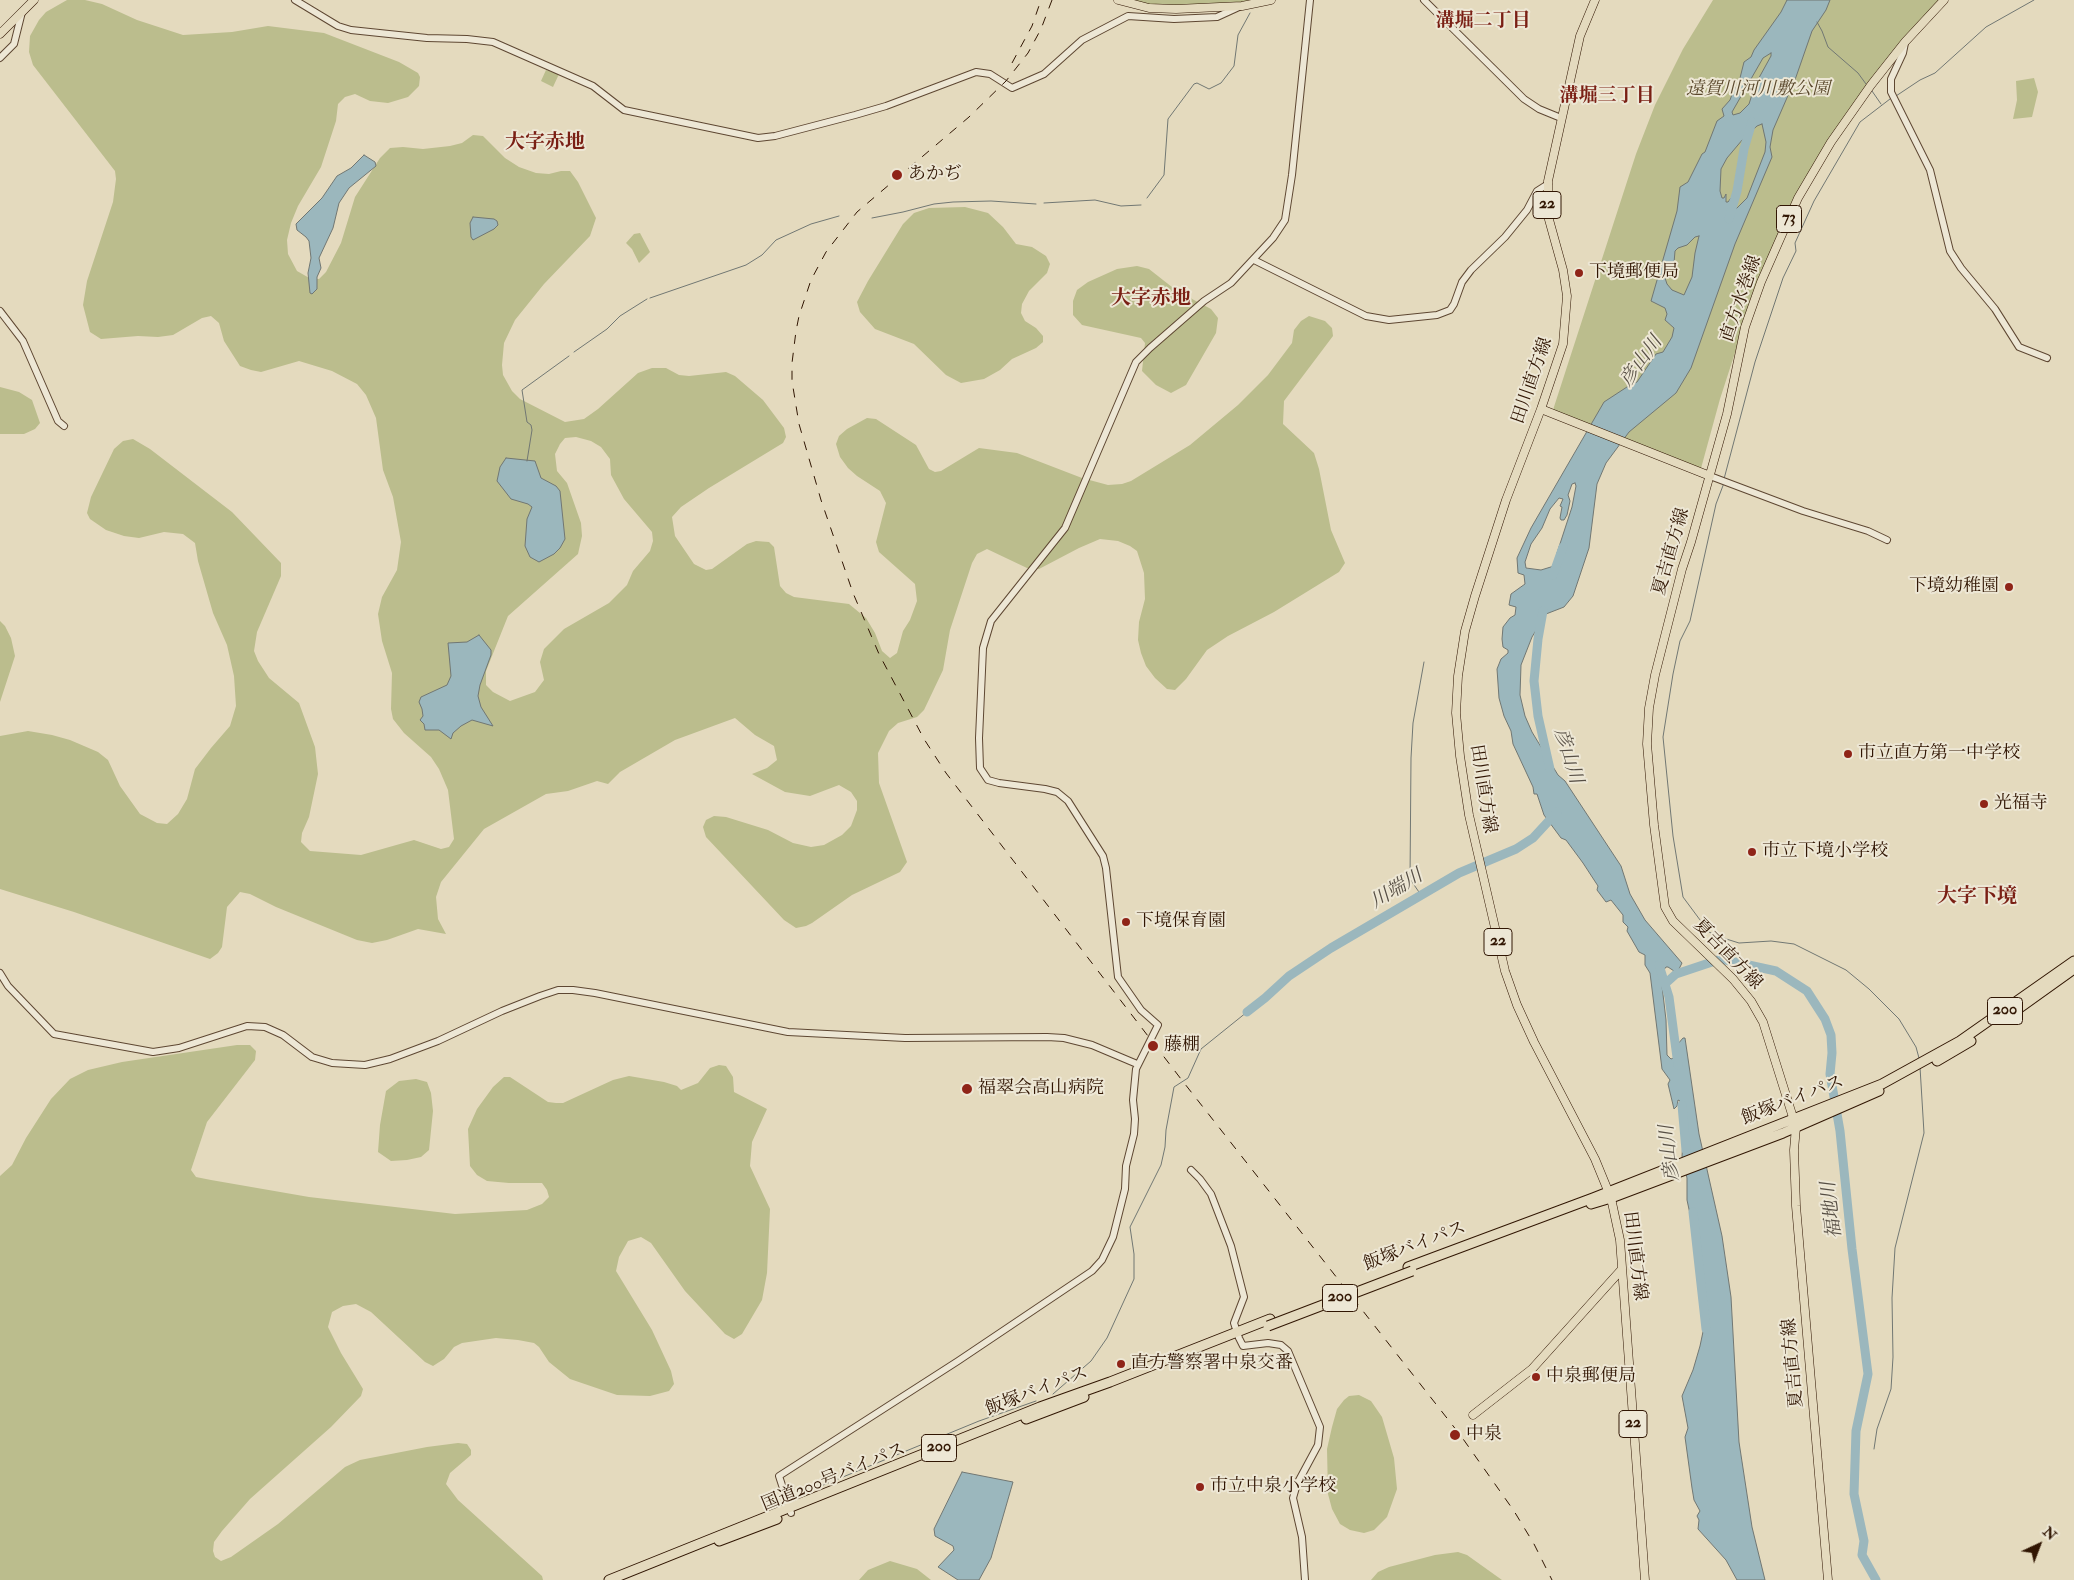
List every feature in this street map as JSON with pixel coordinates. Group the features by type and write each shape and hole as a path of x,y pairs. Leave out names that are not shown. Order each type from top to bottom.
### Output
{"highway":[{"name":"200","path":"1613,1193 1796,1123 1909,1073 1934,1059 2074,961"},
{"name":"200","path":"1934,1059 1954,1052 2074,970"},
{"name":"国道200号バイパス","path":"624,1580 790,1511 1038,1415 1269,1322 1613,1193"},
{"name":"200","path":"609,1580 790,1511"}],"main road":[{"path":"0,34 34,0"},
{"path":"1118,0 1132,5 1160,9 1242,6 1271,0"},
{"name":"田川直方線","path":"1595,0 1580,36 1560,118 1548,184 1548,216 1563,270 1567,296 1563,344 1544,410 1506,500 1465,631 1458,676 1456,713 1469,815 1506,971 1517,1005 1534,1042 1613,1193 1620,1240 1645,1580"},
{"name":"直方水巻線","path":"1706,474 1727,414 1745,327 1774,251 1798,198 1831,142 1871,86 1906,42 1944,0"},
{"path":"1544,410 1706,474"},
{"name":"夏吉直方線","path":"1706,474 1654,675 1649,708 1647,744 1654,825 1665,906 1673,921 1733,979 1751,1001 1763,1022 1796,1123 1794,1150 1796,1206 1828,1580"},
{"path":"1472,1415 1532,1369 1622,1269"}],"street":[{"path":"295,0 338,26 351,30 427,38 493,42 593,86 624,110 758,138 775,136 886,106 976,72 990,74 1012,88 1044,74 1082,40 1128,16 1174,19 1217,17 1242,6"},
{"path":"790,1511 779,1476 1092,1271 1102,1260 1113,1237 1125,1189 1126,1166 1134,1134 1133,1081 1137,1064 1158,1025 1142,1010 1118,978 1106,868 1103,856 1068,801 1063,796 1045,789 988,780 980,768 979,738 983,648 990,622 1065,528 1136,362 1204,301 1227,287 1254,260 1280,229 1288,212 1310,0"},
{"path":"1424,0 1524,99 1539,110 1560,118"},
{"path":"0,58 14,44 22,12"},
{"path":"1906,42 1891,79 1891,92 1930,170 1950,251 1961,268 1995,309 2019,346 2046,358"},
{"path":"1254,260 1366,316 1388,320 1437,315 1450,310 1462,282 1471,270 1528,210 1537,191 1548,184"},
{"path":"0,311 22,341 58,421 64,426"},
{"path":"1706,474 1795,508 1868,531 1887,540"},
{"path":"0,973 8,986 54,1034 153,1052 179,1048 248,1026 265,1027 284,1035 312,1056 332,1063 365,1065 390,1059 438,1041 502,1011 540,996 558,990 566,990 595,993 788,1032 905,1038 1047,1036 1064,1038 1092,1044 1137,1064"},
{"path":"1191,1170 1211,1194 1241,1279 1244,1297 1234,1322 1243,1346 1268,1343 1281,1345 1288,1351 1320,1427 1318,1445 1297,1484 1293,1498 1302,1537 1305,1580"}],"green space":[{"path":"67,0 85,0 102,4 137,20 183,35 232,32 268,26 324,33 399,62 418,73 420,77 419,86 408,97 388,103 370,101 355,94 345,97 338,104 336,121 321,167 298,206 287,240 288,254 297,271 311,279 319,279 326,272 341,243 355,197 380,158 390,148 423,149 450,146 462,143 473,135 483,136 505,158 519,167 536,173 549,174 570,171 578,182 596,218 590,236 544,284 515,320 504,343 502,365 503,375 512,391 520,399 565,422 584,419 638,373 652,368 666,368 679,375 689,376 726,372 735,376 763,400 784,428 786,437 783,443 681,507 672,517 675,536 694,564 706,570 712,569 747,544 756,541 769,542 774,547 780,586 786,593 794,597 849,604 866,618 875,633 882,651 890,658 897,653 903,631 910,620 917,601 915,584 879,552 876,542 886,503 880,491 857,476 840,457 836,444 839,436 847,429 867,418 876,419 916,445 929,469 935,472 941,471 979,448 1017,453 1082,478 1108,485 1122,484 1131,481 1190,445 1238,405 1268,375 1292,343 1294,330 1301,321 1309,316 1325,321 1332,328 1333,336 1284,401 1283,424 1314,453 1331,530 1345,563 1339,572 1207,650 1186,679 1175,690 1167,689 1155,678 1146,666 1141,653 1138,640 1139,622 1145,599 1144,573 1137,551 1130,546 1118,541 1100,539 1039,569 1027,568 987,549 977,554 972,563 950,630 943,670 924,710 917,717 898,723 889,731 878,753 879,783 907,862 900,872 852,895 806,926 796,928 784,920 706,837 703,827 706,820 714,816 726,817 768,830 793,843 811,847 824,845 842,835 851,826 857,810 857,801 851,792 839,785 810,796 785,792 752,774 767,768 777,760 774,746 755,735 735,718 675,740 620,772 608,784 597,781 568,791 546,794 484,829 441,882 436,897 438,919 446,934 418,929 372,943 357,940 276,907 250,894 240,892 227,907 222,947 210,959 74,912 0,889 0,736 28,731 70,740 98,752 108,760 120,786 140,814 157,823 167,824 178,814 187,799 195,769 230,726 236,706 234,676 227,645 213,613 198,561 195,543 183,534 164,532 139,538 124,536 106,530 90,519 87,513 91,497 114,449 123,441 133,439 150,449 232,512 281,563 281,576 257,632 254,651 269,678 299,703 315,747 318,774 309,817 302,833 301,842 310,851 361,855 414,840 441,849 449,847 454,839 448,790 439,769 431,757 404,733 393,719 391,709 392,673 382,641 378,614 382,597 397,570 401,542 393,497 383,470 376,418 366,395 357,384 332,371 299,361 261,372 240,366 224,341 219,323 211,316 202,318 173,335 158,337 138,336 101,339 90,332 83,305 87,281 113,202 116,179 115,171 33,65 29,52 30,36 46,12","holes":["576,437 591,441 601,447 610,459 611,475 624,499 652,532 653,541 650,551 633,571 627,585 609,603 564,629 544,649 540,662 544,680 535,692 510,701 493,692 486,685 486,671 508,616 578,554 582,536 581,523 567,483 557,471 555,454 565,438"]},
{"path":"1126,0 1260,0 1195,7 1150,6"},
{"name":"遠賀川河川敷公園","path":"1713,0 1939,0 1884,62 1847,112 1820,153 1797,194 1755,291 1720,399 1700,472 1552,413 1636,154 1655,105 1683,49"},
{"path":"546,70 559,74 553,87 541,81"},
{"path":"2034,78 2038,92 2032,117 2013,119 2017,100 2016,81"},
{"path":"965,207 988,213 1003,227 1016,244 1032,247 1046,256 1050,264 1047,273 1029,291 1022,304 1021,313 1025,321 1036,328 1043,336 1043,342 1036,348 1012,359 1000,370 984,379 961,383 946,375 914,344 875,329 860,312 857,302 903,224 914,213 929,208"},
{"path":"640,233 650,252 639,263 632,249 626,243 634,234"},
{"path":"1137,266 1149,269 1177,291 1211,309 1218,318 1216,333 1186,385 1171,393 1156,385 1142,371 1145,343 1141,338 1082,325 1073,315 1073,301 1077,290 1088,282 1117,269"},
{"path":"0,387 19,392 32,400 40,423 35,429 24,434 0,434"},
{"path":"0,621 11,638 15,656 0,702"},
{"path":"237,1045 250,1045 256,1051 255,1060 207,1122 191,1170 196,1177 309,1197 455,1214 527,1210 542,1204 549,1197 542,1183 487,1181 477,1175 470,1166 468,1129 477,1109 493,1087 504,1077 510,1077 548,1102 563,1103 613,1080 629,1076 664,1082 677,1086 681,1090 698,1083 710,1068 719,1065 726,1066 733,1077 734,1092 767,1109 752,1142 750,1166 770,1209 767,1273 762,1300 742,1334 734,1339 725,1334 685,1291 651,1243 641,1237 628,1241 619,1257 616,1271 652,1330 671,1371 674,1384 669,1391 650,1396 617,1395 570,1379 549,1362 534,1343 518,1340 496,1338 462,1343 454,1347 444,1359 433,1366 425,1362 371,1312 356,1304 343,1306 332,1312 328,1327 363,1389 361,1396 331,1427 250,1499 214,1542 213,1551 215,1557 221,1561 231,1557 278,1524 345,1467 360,1460 458,1443 467,1444 471,1450 471,1455 450,1473 446,1484 458,1500 542,1576 543,1580 0,1580 0,1176 12,1165 26,1138 51,1099 70,1079 88,1070 122,1062"},
{"path":"416,1079 427,1082 431,1093 433,1111 429,1150 421,1157 391,1161 378,1152 380,1125 386,1091 399,1081"},
{"path":"1359,1395 1371,1401 1382,1417 1394,1458 1397,1489 1387,1517 1374,1530 1364,1533 1350,1530 1340,1524 1332,1509 1328,1494 1327,1449 1337,1409 1349,1396"},
{"path":"1458,1552 1467,1555 1502,1580 1371,1580 1378,1572 1389,1567 1435,1555"},
{"path":"890,1561 917,1569 931,1580 859,1580 868,1570"}],"water":[{"path":"1787,0 1830,0 1826,10 1812,31 1796,77 1773,130 1770,147 1772,157 1735,244 1691,368 1676,393 1629,432 1606,463 1597,484 1589,548 1573,596 1564,607 1546,614 1532,637 1521,665 1520,695 1525,716 1532,732 1558,775 1565,781 1621,866 1630,894 1645,920 1682,963 1677,973 1668,967 1663,971 1662,986 1666,1020 1667,1055 1671,1059 1676,1057 1677,1045 1685,1038 1699,1134 1722,1236 1731,1297 1739,1442 1752,1527 1765,1580 1737,1580 1726,1560 1698,1529 1699,1520 1697,1516 1700,1511 1694,1500 1692,1488 1685,1437 1688,1428 1682,1396 1693,1370 1700,1346 1706,1305 1702,1268 1696,1244 1697,1227 1690,1214 1687,1200 1687,1178 1682,1156 1683,1141 1686,1135 1680,1101 1678,1100 1677,1106 1674,1109 1668,1084 1670,1080 1662,1069 1650,973 1645,965 1645,955 1639,952 1627,931 1628,927 1623,922 1623,915 1611,900 1606,902 1597,890 1598,886 1583,863 1544,815 1537,794 1534,794 1533,787 1513,744 1511,731 1499,698 1497,669 1501,659 1508,653 1508,650 1503,647 1502,639 1503,627 1515,615 1516,607 1509,605 1511,594 1525,584 1524,575 1518,573 1517,558 1531,528 1604,402 1637,382 1656,354 1663,352 1672,337 1674,328 1665,320 1667,314 1665,308 1651,301 1677,211 1680,187 1688,182 1702,154 1705,152 1717,121 1724,116 1722,109 1730,100 1734,89 1742,83 1739,82 1744,62 1751,57","holes":["1771,53 1755,85 1749,104 1740,113 1733,115 1732,112 1763,58","1762,124 1766,142 1765,152 1747,198 1734,211 1731,205 1731,198 1728,202 1726,202 1726,194 1722,198 1720,191 1721,169 1727,158 1757,126","1699,236 1692,277 1684,295 1672,290 1667,284 1665,278 1666,271 1673,275 1675,251 1687,245 1695,237","1575,483 1576,486 1572,507 1557,553 1560,558 1559,562 1554,566 1541,570 1526,568 1525,562 1531,544 1542,528 1550,509 1559,498 1563,499 1560,506 1562,507 1561,520 1564,520 1567,515 1570,501 1568,495 1572,484"]},
{"path":"364,155 375,162 376,166 349,188 339,203 333,228 319,258 321,268 317,277 317,289 312,294 310,293 308,273 311,258 309,241 297,230 296,224 322,198 337,176 351,168"},
{"path":"473,217 494,219 498,225 473,240 470,223"},
{"path":"506,458 535,461 541,478 556,486 560,491 565,539 554,554 539,562 530,557 525,546 527,519 532,507 511,499 497,481 500,467"},
{"path":"479,635 491,650 491,655 478,696 481,707 493,726 472,720 453,733 451,739 439,730 425,730 424,724 420,720 423,716 419,702 421,697 447,685 451,676 448,643 467,642"},
{"path":"962,1472 1013,1482 991,1558 979,1580 958,1580 938,1567 954,1550 953,1546 935,1536 934,1529"}],"waterway":[{"path":"1896,96 1920,80 1935,73 1986,27 2034,0"},
{"path":"1147,198 1164,175 1168,119 1194,84 1197,83 1209,89 1221,83 1234,66 1238,35 1250,13"},
{"path":"1817,22 1828,47 1858,73 1866,84"},
{"path":"1872,91 1881,104"},
{"path":"1724,479 1755,362 1783,278 1796,251 1795,243 1814,201 1860,122 1890,99"},
{"name":"彦山川","path":"1729,219 1737,191 1744,149 1752,122"},
{"path":"1044,203 1095,200 1121,206 1141,205"},
{"path":"872,218 934,204 953,202 991,201 1036,204"},
{"path":"650,298 746,265 762,255 776,240 811,224 839,216"},
{"path":"574,352 607,329 620,316 647,299"},
{"path":"527,461 532,430 531,425 527,422 522,390 569,356"},
{"path":"1724,483 1716,504 1690,621 1680,641 1663,737 1673,836 1683,897 1709,932 1720,937 1739,943 1771,941 1794,944 1846,970 1869,989 1899,1019 1916,1047 1919,1058"},
{"name":"彦山川","path":"1553,575 1563,547"},
{"name":"彦山川","path":"1543,611 1534,681 1538,716 1550,769"},
{"path":"1421,895 1410,879 1411,758 1413,723 1424,662"},
{"name":"川端川","path":"1247,1012 1289,976 1331,948 1459,873 1516,849 1533,838 1557,812"},
{"name":"福地川","path":"1666,983 1676,974 1721,959 1776,971 1807,991 1825,1019 1831,1035 1830,1074 1840,1131 1852,1249 1868,1374 1856,1431 1854,1494 1864,1541 1862,1555 1876,1580"},
{"name":"彦山川","path":"1659,965 1669,997 1678,1065"},
{"path":"1053,1394 1091,1361 1107,1338 1134,1279 1134,1254 1130,1227 1161,1165 1174,1087 1188,1078 1201,1049 1247,1012"},
{"path":"1874,1449 1877,1429 1891,1389 1893,1357 1892,1298 1895,1248 1924,1133 1920,1067"},
{"name":"彦山川","path":"1682,1105 1686,1150"},
{"name":"彦山川","path":"1693,1212 1706,1329"},
{"path":"804,1493 979,1421 1036,1401"}],"railway":[{"path":"1012,63 1032,26 1041,0"},
{"path":"1052,0 1041,29 1028,53 1006,81 969,117 857,212 826,252 811,280 796,331 792,381 799,424 821,500 853,593 879,654 924,739 946,773 1181,1079 1461,1436 1514,1511 1534,1544 1552,1580"}],"place":[{"name":"あかぢ","path":"897,175"},
{"name":"下境郵便局","path":"1579,273"},
{"name":"下境幼稚園","path":"2009,587"},
{"name":"市立直方第一中学校","path":"1848,754"},
{"name":"光福寺","path":"1984,804"},
{"name":"市立下境小学校","path":"1752,852"},
{"name":"下境保育園","path":"1126,922"},
{"name":"藤棚","path":"1153,1046"},
{"name":"福翠会高山病院","path":"967,1089"},
{"name":"直方警察署中泉交番","path":"1121,1364"},
{"name":"中泉郵便局","path":"1536,1377"},
{"name":"中泉","path":"1455,1435"},
{"name":"市立中泉小学校","path":"1200,1487"}],"district":[{"name":"溝堀二丁目","path":"1483,22"},
{"name":"溝堀三丁目","path":"1607,97"},
{"name":"大字赤地","path":"545,144"},
{"name":"大字赤地","path":"1151,300"},
{"name":"大字下境","path":"1977,898"}]}
